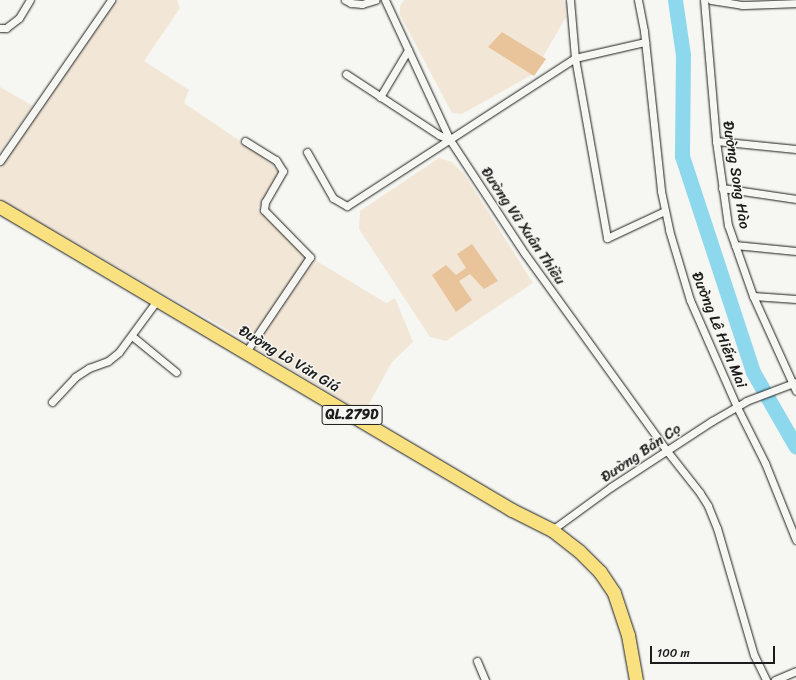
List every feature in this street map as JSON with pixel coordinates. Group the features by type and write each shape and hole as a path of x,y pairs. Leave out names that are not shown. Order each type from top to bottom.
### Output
{"highway":[{"name":"Đường Lò Văn Giá","path":"0,207 158,299 512,510 552,530 579,551 600,572 614,593 628,635 636,680"}],"street":[{"path":"0,28 6,28 19,18 30,0"},
{"path":"0,161 111,0"},
{"path":"345,0 362,4 374,0"},
{"name":"Đường Vũ Xuân Thiều","path":"385,0 450,140 525,254 667,451 700,493 713,516 754,655 766,680"},
{"path":"570,0 575,58 607,238 665,211"},
{"name":"Đường Lê Hiến Mai","path":"638,0 645,42 661,192 669,230 690,300 737,407 765,463 796,540"},
{"name":"Đường Song Hào","path":"704,0 716,141 728,225 753,296 796,391"},
{"path":"711,0 742,5 793,2"},
{"path":"308,152 333,198 347,206 575,58 645,42"},
{"path":"380,96 408,50"},
{"path":"346,74 439,135 450,140"},
{"path":"245,141 276,160 283,171 265,202 264,210 310,257 246,352"},
{"path":"716,141 796,148"},
{"path":"722,188 796,199"},
{"path":"735,245 796,252"},
{"path":"753,296 796,299"},
{"path":"52,402 75,377 114,356 132,336 158,299"},
{"path":"132,336 176,372"},
{"name":"Đường Bản Cọ","path":"552,530 611,487 746,401 792,383"},
{"path":"477,661 485,680"},
{"path":"775,680 796,671"}],"shaded area":[{"path":"117,0 177,0 180,8 144,61 189,90 184,103 272,163 278,171 275,180 258,208 307,258 249,342 0,200 0,167"},
{"path":"404,0 564,0 566,17 533,74 462,114 452,113 400,15 400,6"},
{"path":"0,87 33,106 0,152"},
{"path":"439,158 452,162 465,175 533,283 446,341 430,337 359,229 360,211"},
{"path":"315,260 386,303 395,298 413,342 392,362 364,413 254,347"}],"building":[{"path":"502,32 546,59 534,76 488,47"},
{"path":"472,244 498,281 484,289 470,274 459,281 472,300 456,312 432,275 446,265 456,275 466,268 457,254"}],"waterway":[{"path":"675,0 683,55 682,156 753,372 796,447"}]}
